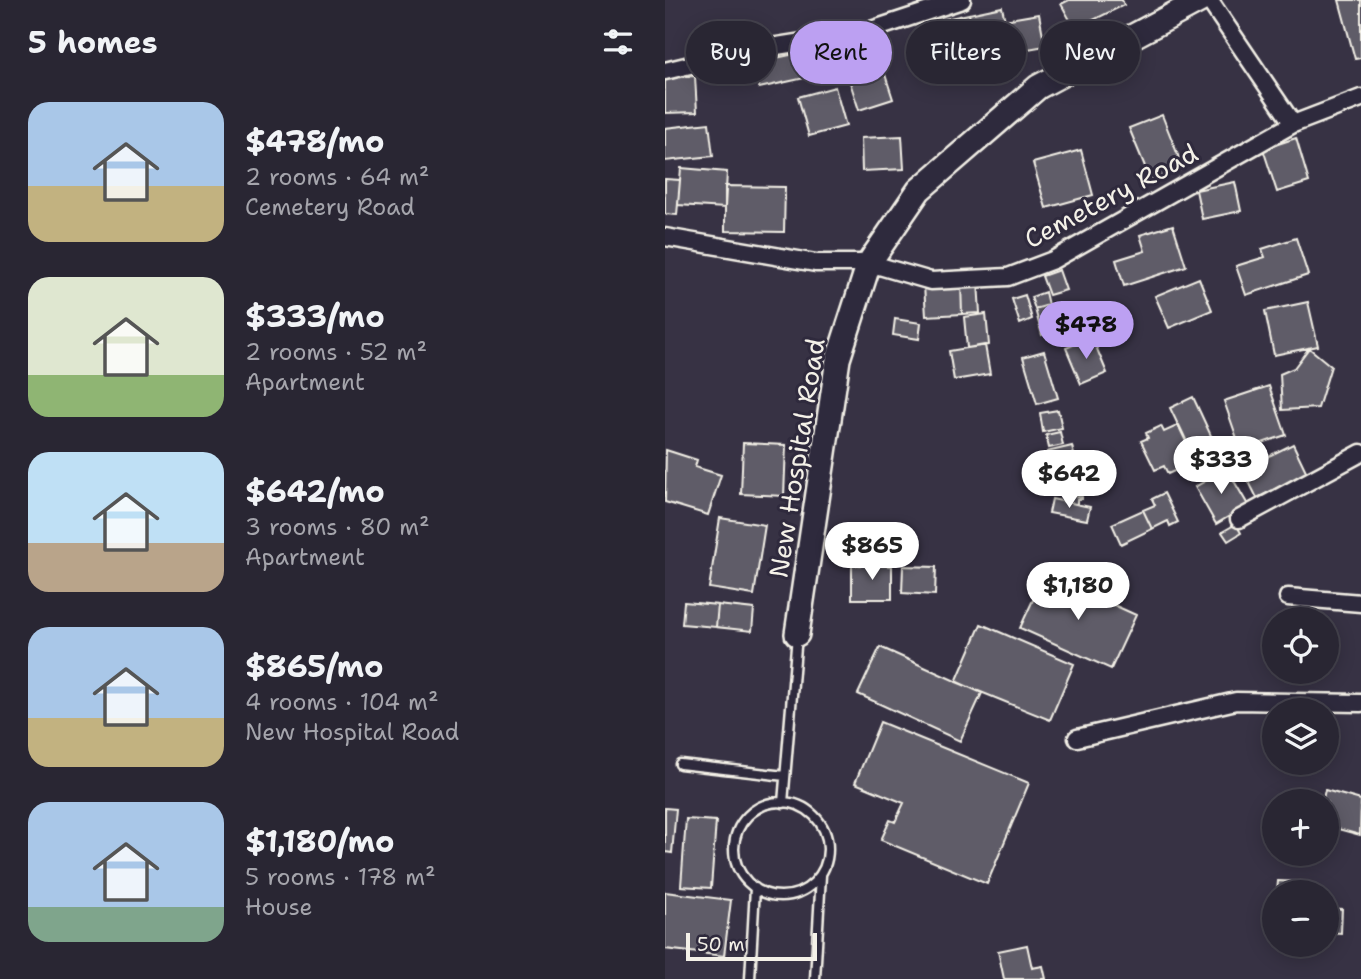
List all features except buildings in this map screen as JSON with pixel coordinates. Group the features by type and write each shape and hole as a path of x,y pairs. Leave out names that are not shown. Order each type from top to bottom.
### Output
{"main road":[{"name":"New Hospital Road","path":"797,634 838,359 869,263 919,190 1038,87 1201,0"}],"street":[{"path":"665,71 751,50 865,32 962,0"},
{"path":"1209,0 1293,124"},
{"name":"Cemetery Road","path":"665,237 815,263 869,263 931,281 1008,276 1053,260 1293,124 1361,98"},
{"path":"1239,519 1361,453"},
{"path":"1289,597 1361,603"},
{"path":"1077,738 1236,701 1361,703"}],"lane":[{"path":"783,803 797,634"},
{"path":"680,764 785,776"},
{"path":"783,803 797,805 809,812 823,828 828,848 827,862 821,875 811,886 798,893 783,896 768,894 755,888 744,877 734,850 743,821 754,811 783,803"},
{"path":"815,979 821,875"},
{"path":"750,979 755,888"}]}
